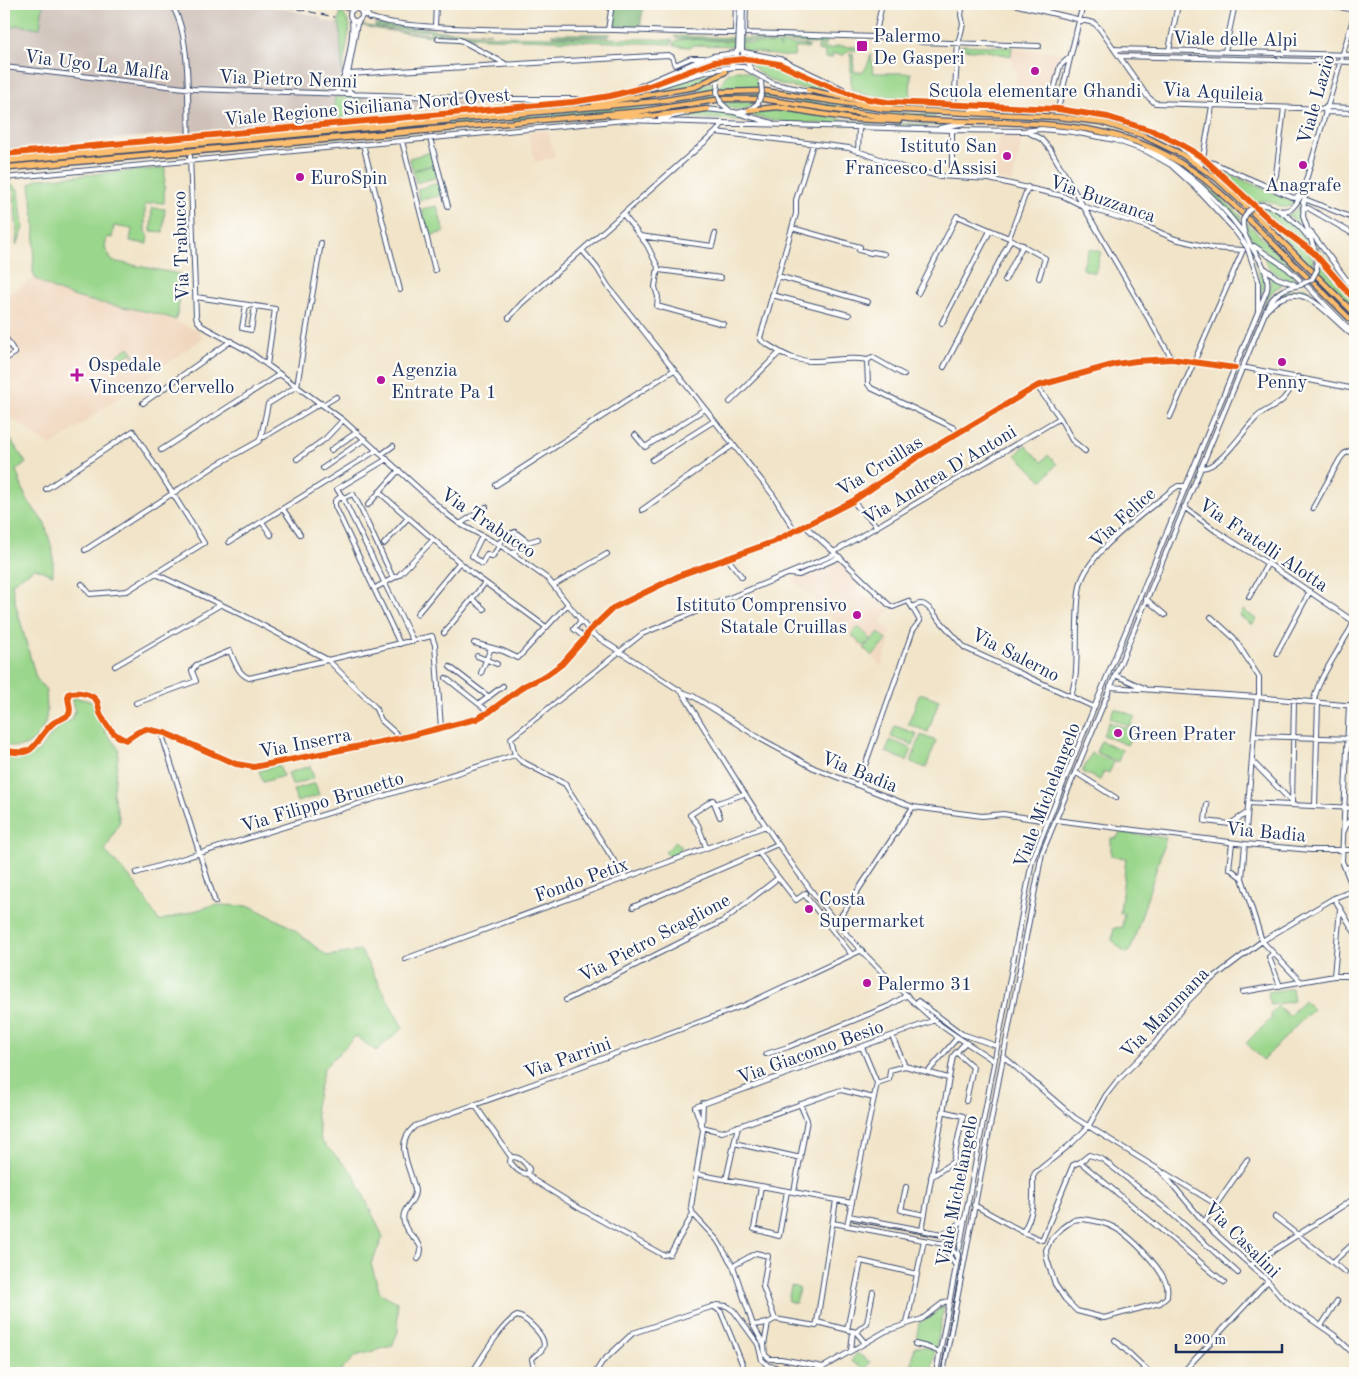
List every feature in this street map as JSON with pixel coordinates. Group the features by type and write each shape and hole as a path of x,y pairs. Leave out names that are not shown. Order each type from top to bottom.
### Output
{"highway":[{"path":"4,161 448,120"},
{"path":"4,168 450,128"}],"main road":[{"path":"554,111 695,87 727,70"},
{"path":"808,90 906,111"},
{"name":"Viale Regione Siciliana Nord Ovest","path":"448,120 660,101 717,92 759,91"},
{"path":"765,92 906,111 1059,117 1101,122 1154,140 1173,150 1206,170 1247,207"},
{"path":"763,99 872,116 1074,126 1103,131 1133,140 1162,153 1190,169 1215,188 1242,213"},
{"name":"Viale Regione Siciliana Nord Ovest","path":"450,128 642,111 720,101 758,101"},
{"path":"750,110 774,106 858,120 926,120"},
{"path":"555,119 652,116 707,109"},
{"path":"1252,212 1314,270"},
{"path":"1245,219 1307,277"},
{"path":"1318,276 1355,314"},
{"path":"1313,282 1355,324"}],"street":[{"path":"171,4 178,13 182,24 188,88 189,139"},
{"path":"343,94 352,34 350,13 357,4"},
{"path":"335,94 351,74 356,28 362,12 361,4"},
{"path":"367,4 366,10 369,18"},
{"path":"435,26 436,4"},
{"path":"608,30 612,4"},
{"path":"341,5 346,8 358,9 369,18 435,26 736,33 741,4"},
{"path":"741,4 745,33 910,38 921,42 1039,46"},
{"path":"741,4 740,50 718,83 717,92 720,101 727,109 734,112 786,125"},
{"path":"875,37 882,4"},
{"path":"954,105 958,44 963,24 961,15 962,4"},
{"name":"Via Aquileia","path":"1013,4 1096,24 1153,102 1162,104 1326,110"},
{"path":"1046,11 1048,4"},
{"path":"1058,110 1083,4"},
{"path":"1168,50 1178,4"},
{"path":"1192,4 1207,6 1211,4"},
{"path":"1224,52 1235,4"},
{"path":"1324,4 1355,11"},
{"path":"341,5 351,19 359,21"},
{"name":"Viale Lazio","path":"1302,194 1355,11"},
{"path":"438,39 460,40 506,64"},
{"name":"Viale delle Alpi","path":"1114,49 1355,55"},
{"path":"650,120 707,109 742,113 750,110 762,93 761,82 740,50"},
{"path":"351,74 668,55 672,57 675,65 691,58 704,58 740,50 772,57 792,64 856,96"},
{"name":"Viale delle Alpi","path":"1119,56 1355,62"},
{"path":"1062,96 1054,90 1060,66 1070,57"},
{"path":"627,92 704,58"},
{"name":"Viale Regione Siciliana Nord Ovest","path":"4,154 189,139 594,99 656,84 707,64 728,59"},
{"path":"752,59 779,64 828,86 868,99"},
{"name":"Via Ugo La Malfa","path":"4,67 188,88"},
{"path":"610,96 646,90 695,75 744,67 774,84 868,99 903,103 1058,110 1108,116 1145,128 1174,141 1202,158 1271,188 1296,198 1302,194"},
{"path":"344,85 353,94"},
{"name":"Via Pietro Nenni","path":"188,88 508,99 594,99"},
{"path":"508,99 519,103 510,107"},
{"path":"1202,158 1212,106"},
{"path":"958,113 1006,107"},
{"path":"1271,188 1276,175 1284,108"},
{"path":"1326,110 1355,108"},
{"path":"1299,109 1321,112 1323,118"},
{"path":"1326,110 1355,113"},
{"path":"428,115 526,113"},
{"name":"Viale Regione Siciliana Nord Ovest","path":"4,178 191,158 402,141 582,123 650,120 952,130 1056,130 1090,134 1146,151 1171,165 1180,173 1232,227 1245,248 1258,281 1258,311"},
{"path":"923,129 980,122"},
{"path":"509,318 522,303 716,132 723,123"},
{"path":"858,152 859,127"},
{"path":"952,130 952,176"},
{"path":"1024,131 1036,135 1046,144 1085,207 1172,359"},
{"name":"Via Buzzanca","path":"716,132 849,148 905,168 939,176 989,179 1063,196 1085,207 1130,220 1184,241 1212,248 1245,248"},
{"path":"430,138 448,206"},
{"path":"1133,140 1193,178 1211,194 1259,250 1284,266 1355,336"},
{"path":"402,141 435,270"},
{"path":"1174,141 1206,170"},
{"path":"363,144 400,290"},
{"path":"813,144 796,200 796,214 760,338 792,358 830,360 855,357 867,360 872,357 904,375"},
{"name":"Via Trabucco","path":"191,158 196,318 198,323 231,341 344,420 426,496 460,524 499,544 554,585 589,631 682,692"},
{"path":"1202,158 1252,203"},
{"path":"1176,166 1210,199 1232,227"},
{"path":"1302,194 1293,208 1284,212 1267,205 1248,211 1243,228 1264,267 1271,274 1280,280 1302,284 1310,281 1314,270 1316,254 1304,222 1302,210 1307,174"},
{"path":"944,368 1010,239 1028,188"},
{"path":"1303,202 1307,200 1355,219"},
{"path":"1258,207 1278,226 1316,254 1355,300"},
{"path":"1302,210 1306,207 1355,235"},
{"path":"1276,209 1300,227 1311,241"},
{"path":"624,214 655,259 658,270 655,287 658,297 657,306 723,324"},
{"path":"918,293 957,216 1023,245 1046,258 1038,278"},
{"path":"1304,222 1355,291"},
{"path":"792,228 860,247 859,250 884,254"},
{"path":"942,323 990,231"},
{"path":"640,236 712,246 715,234"},
{"path":"85,550 173,492 259,441 268,404 297,386 321,243"},
{"path":"1005,280 1023,245"},
{"path":"1170,417 1245,248"},
{"path":"582,250 773,495 794,529"},
{"name":"Viale Michelangelo","path":"936,1373 1032,861 1268,286 1264,267"},
{"path":"658,270 721,278"},
{"path":"778,276 868,302"},
{"name":"Viale Michelangelo","path":"944,1373 1039,862 1264,313 1270,300 1277,293 1286,288 1302,284"},
{"path":"772,295 849,315"},
{"path":"1264,313 1283,297 1302,296 1315,302 1343,328 1355,336"},
{"path":"196,298 275,309 267,365"},
{"path":"246,305 242,328 252,330 255,306"},
{"path":"4,335 15,353 4,360"},
{"path":"143,403 231,341"},
{"path":"730,402 780,352"},
{"name":"Via Cruillas","path":"589,631 604,615 625,602 684,574 773,542 794,529 805,526 853,501 916,458 1036,386 1116,364 1136,361 1172,359 1235,368"},
{"path":"867,360 868,384 871,388 954,428 958,434"},
{"path":"1242,367 1355,389"},
{"path":"496,484 674,370"},
{"path":"161,450 280,374"},
{"path":"1200,468 1208,468 1228,452 1262,412 1280,403 1286,397 1298,377"},
{"path":"1036,386 1060,418 1072,440 1085,451"},
{"path":"261,437 336,397"},
{"path":"635,435 645,447 705,409"},
{"name":"Via Andrea D'Antoni","path":"515,755 511,738 642,634 837,555 877,527 1060,418"},
{"path":"298,459 325,439 344,420"},
{"path":"652,460 714,421"},
{"path":"46,489 133,431 204,543 127,591 90,594 82,584"},
{"path":"330,450 357,432"},
{"path":"323,468 365,439"},
{"path":"642,510 733,444"},
{"path":"382,454 394,446"},
{"path":"1313,508 1340,459 1344,454 1355,448"},
{"path":"229,542 377,450"},
{"path":"386,459 337,489 343,497 413,641"},
{"path":"368,505 399,470"},
{"name":"Via Felice","path":"1071,697 1076,673 1077,625 1080,585 1083,578 1100,550 1172,490 1180,485 1185,486"},
{"path":"379,492 460,563 546,627"},
{"path":"393,578 353,494 335,502 334,506 400,644"},
{"path":"853,501 857,508 871,518 877,527"},
{"path":"460,524 486,506"},
{"name":"Via Fratelli Alotta","path":"1184,507 1216,531 1268,563 1353,622 1330,667 1320,681 1316,702"},
{"path":"283,509 300,534"},
{"path":"384,544 408,518"},
{"path":"357,526 367,521"},
{"path":"262,522 271,535"},
{"name":"Via Salerno","path":"805,526 889,606 893,607 908,601 912,607 919,602 922,603 934,613 965,648 1094,707"},
{"path":"482,536 472,556 482,564 488,554 492,557 499,544 513,532 528,542 538,539"},
{"path":"377,586 400,575 432,540"},
{"path":"514,554 525,540"},
{"path":"554,585 608,554"},
{"path":"728,558 742,577"},
{"path":"416,614 460,563"},
{"path":"1250,596 1268,563"},
{"path":"156,574 243,615 328,660 374,707 381,720 401,738"},
{"path":"444,633 485,583"},
{"path":"1277,652 1310,591"},
{"path":"1140,596 1147,599 1165,615"},
{"path":"472,599 484,609"},
{"path":"474,643 518,658 568,604"},
{"path":"115,666 220,605"},
{"path":"858,785 913,630 920,621 912,607"},
{"path":"1211,617 1234,638 1259,677 1246,830"},
{"path":"581,621 574,629 585,638"},
{"name":"Via Inserra","path":"4,750 16,753 28,751 36,745 52,724 68,715 70,711 68,694 73,692 92,696 110,730 118,738 126,740 146,729 161,732 236,764 254,767 401,738 476,719 489,712 524,686 562,664 589,631"},
{"path":"136,703 196,681 192,671 196,665 230,651 240,672 243,676 249,678 432,636 435,645 440,728"},
{"path":"481,673 491,648"},
{"path":"477,656 497,664"},
{"path":"450,667 489,697"},
{"path":"1115,675 1148,689"},
{"path":"446,678 489,712"},
{"path":"459,688 466,679"},
{"path":"479,704 503,686"},
{"path":"1110,687 1355,706"},
{"path":"682,692 744,794 810,890 837,922 862,950 935,1020 957,1038 994,1061"},
{"name":"Via Badia","path":"682,692 693,696 761,739 814,768 913,807 982,816 1003,814 1047,821"},
{"path":"1292,803 1294,700"},
{"path":"1315,806 1316,702"},
{"path":"1349,705 1342,861 1355,891"},
{"path":"161,732 215,902"},
{"path":"1254,736 1355,739"},
{"path":"1082,737 1088,739"},
{"path":"515,755 521,761 565,784 625,878"},
{"name":"Via Filippo Brunetto","path":"136,872 515,755"},
{"path":"1252,761 1292,803"},
{"path":"1075,772 1116,798"},
{"path":"715,804 744,794"},
{"path":"706,847 698,825 690,815 713,800 720,817"},
{"path":"1248,803 1292,803 1355,808"},
{"path":"1207,804 1205,820 1230,824 1247,812"},
{"path":"837,922 913,807"},
{"path":"1343,833 1348,822 1355,815"},
{"name":"Via Badia","path":"1055,820 1232,843 1311,850 1355,850"},
{"name":"Fondo Petix","path":"405,959 766,826"},
{"path":"1232,843 1229,868 1242,878"},
{"path":"633,906 778,844"},
{"path":"1245,844 1242,878 1262,941 1301,982"},
{"path":"760,853 796,900 810,890"},
{"path":"1345,868 1355,866"},
{"path":"1347,873 1355,873"},
{"name":"Via Pietro Scaglione","path":"566,1000 723,920 778,878"},
{"name":"Via Mammana","path":"1023,1232 1033,1209 1032,1177 1088,1127 1117,1080 1155,1043 1188,1001 1205,984 1262,941 1334,898 1355,891"},
{"path":"804,894 852,955"},
{"path":"1334,898 1355,932"},
{"path":"1334,976 1340,908"},
{"path":"1350,924 1355,921"},
{"name":"Via Parrini","path":"418,1259 422,1253 421,1248 405,1227 403,1217 415,1191 405,1153 404,1141 407,1133 415,1126 745,1005 862,950"},
{"path":"1274,953 1269,957 1280,986"},
{"path":"1010,976 1017,977"},
{"path":"1243,992 1334,976 1351,976"},
{"path":"907,995 962,1034 997,1046"},
{"path":"766,1054 889,1006 907,995"},
{"name":"Via Giacomo Besio","path":"702,1127 696,1107 704,1103 935,1020"},
{"path":"892,1036 905,1066"},
{"path":"928,1072 957,1038"},
{"path":"922,1230 953,1056 965,1043"},
{"path":"847,1225 877,1083 862,1047"},
{"path":"956,1052 973,1067 966,1101"},
{"name":"Via Casalini","path":"1003,1056 1075,1118 1161,1171 1204,1222 1268,1281 1289,1304 1334,1335 1355,1355"},
{"path":"877,1083 889,1079 890,1070 905,1066 948,1078"},
{"path":"722,1132 841,1090 874,1098"},
{"path":"704,1103 691,1207 693,1214 717,1240 733,1266 753,1325 764,1345"},
{"path":"794,1192 807,1120 800,1104"},
{"path":"475,1105 511,1157 510,1162 517,1170 528,1174 535,1181 579,1208 663,1255 670,1254 693,1214"},
{"path":"931,1178 953,1162 962,1116 942,1111"},
{"path":"726,1180 738,1126"},
{"path":"702,1127 736,1134"},
{"path":"734,1143 801,1158"},
{"path":"1042,1240 1073,1165 1089,1155 1102,1159 1170,1212 1238,1274"},
{"path":"511,1157 516,1156 525,1161 529,1169 528,1174"},
{"path":"1204,1222 1247,1160"},
{"path":"1080,1162 1224,1282"},
{"path":"1161,1171 1214,1203"},
{"path":"696,1174 852,1203"},
{"path":"972,1182 978,1184"},
{"path":"761,1186 754,1229 779,1236 787,1191"},
{"path":"906,1187 901,1210 925,1216"},
{"path":"1251,1265 1355,1198"},
{"path":"753,1325 768,1323 775,1319 816,1326 836,1200"},
{"path":"974,1206 1042,1240 1048,1245"},
{"path":"849,1216 942,1234 964,1222"},
{"path":"1275,1217 1346,1272"},
{"path":"1073,1220 1096,1220 1116,1228 1134,1242 1158,1269 1167,1287 1167,1298 1160,1303 1104,1318 1077,1311 1065,1299 1056,1284 1047,1259 1046,1250 1048,1245 1051,1239 1073,1220"},
{"path":"833,1223 941,1243 949,1246 954,1251 957,1264"},
{"path":"907,1323 924,1240"},
{"path":"1333,1262 1355,1242"},
{"path":"733,1266 756,1252 768,1256 763,1287 775,1319"},
{"path":"847,1330 860,1262 917,1274"},
{"path":"1182,1373 1268,1281"},
{"path":"851,1351 854,1331 867,1323 873,1292"},
{"path":"813,1373 886,1331 925,1317 944,1302 950,1301"},
{"path":"1321,1326 1337,1301"},
{"path":"596,1373 602,1362 633,1333 717,1305 727,1306 734,1311 758,1344 762,1360 768,1366 787,1373"},
{"path":"713,1306 721,1312 746,1373"},
{"path":"472,1373 498,1335 517,1316 530,1324 541,1336 543,1342 542,1349 532,1359 535,1373"},
{"path":"817,1322 854,1331 865,1343"},
{"path":"768,1323 764,1345 765,1355 770,1359 781,1359 823,1367"},
{"path":"1115,1340 1150,1373"},
{"path":"915,1344 927,1346 940,1352"},
{"path":"768,1373 775,1367"}],"shaded area":[{"path":"43,4 262,4 321,17 325,21 340,24 342,74 338,85 332,89 332,97 484,102 484,104 4,150 4,30 6,31 16,25 40,28"},
{"name":"Scuola elementare Ghandi","path":"1012,50 1051,51 1066,55 1056,64 1049,92 1015,90 1016,70 1011,69"},
{"path":"532,131 548,131 555,157 535,162 528,134"},
{"name":"Istituto San Francesco d'Assisi","path":"1001,134 1023,135 1012,182 989,177"},
{"name":"Ospedale Vincenzo Cervello","path":"35,277 75,298 140,309 169,317 192,329 196,328 203,338 51,446 4,413 4,297"},
{"name":"Istituto Comprensivo Statale Cruillas","path":"841,561 862,582 858,587 872,601 877,597 886,605 885,608 887,610 889,608 891,610 880,621 892,633 888,637 891,640 881,666 792,579 799,578"}],"green space":[{"path":"4,4 43,4 40,28 16,25 10,31 4,30"},
{"path":"615,4 644,4 640,27 612,26"},
{"path":"341,10 350,25 342,74 340,24 338,24"},
{"path":"375,24 414,29 427,28 427,31 375,26"},
{"path":"360,25 404,32 443,35 650,39 672,40 672,44 432,36 377,29"},
{"path":"429,29 440,31 491,33 429,32"},
{"path":"551,34 611,34 609,36 554,36"},
{"path":"675,36 827,41 825,45 676,38"},
{"path":"686,39 780,44 780,48 781,44 809,46 809,48 795,48 794,56 780,56 744,50 743,46 674,46 675,41"},
{"path":"818,46 830,49 838,46 858,47 858,50 849,50 844,55 832,54 832,58 825,58 825,51 818,51"},
{"path":"960,46 1012,47 1011,56 987,51 960,49"},
{"path":"853,53 854,72 863,72 871,54 873,73 911,73 910,99 866,95 851,89 851,55 849,54"},
{"path":"733,55 725,65 679,78 697,69 727,61 727,56"},
{"path":"745,55 752,56 752,61 780,67 831,91 782,85 772,81 762,75"},
{"path":"738,70 752,74 757,80 759,88 720,88 726,76"},
{"path":"720,71 698,85 648,94 691,78"},
{"path":"711,83 714,84 713,89 647,98 691,90"},
{"path":"741,93 765,94 880,111 935,115 935,118 860,112 766,97 730,96 647,108 4,166 4,163 654,104"},
{"path":"335,97 361,98 363,116 333,119"},
{"path":"723,102 755,102 748,108 739,110 731,108"},
{"path":"772,108 854,121 945,125 791,123 751,116 753,112"},
{"path":"703,111 721,112 744,118 744,120 681,118"},
{"path":"431,152 434,164 413,170 409,158"},
{"path":"435,165 438,177 416,183 413,171"},
{"path":"165,168 164,203 152,202 151,204 145,204 147,244 130,241 132,229 114,226 112,238 107,237 105,248 112,261 184,275 176,320 140,310 86,300 52,288 36,279 33,272 35,226 30,184 38,179"},
{"path":"1220,170 1294,202 1288,207 1284,207 1267,201 1254,202"},
{"path":"4,183 15,186 19,191 23,227 18,244 16,244 14,191 4,185"},
{"path":"440,183 443,195 420,200 417,189"},
{"path":"1204,185 1241,216 1239,225 1227,209"},
{"path":"437,206 444,232 429,236 422,209"},
{"path":"1299,206 1302,225 1286,214 1294,212"},
{"path":"152,208 165,209 163,232 151,231"},
{"path":"1261,208 1274,212 1289,222 1302,234 1308,245 1276,222"},
{"path":"1255,210 1307,250 1313,258 1313,267"},
{"path":"1246,222 1304,279 1302,280 1255,242 1248,233"},
{"path":"1315,243 1355,294 1355,298 1328,266"},
{"path":"1089,249 1101,252 1095,273 1082,269"},
{"path":"1264,255 1284,268 1298,281 1292,281 1276,274 1268,266"},
{"path":"1255,259 1261,267 1264,276 1261,295 1260,281"},
{"path":"1320,263 1355,303 1355,308 1319,272"},
{"path":"1270,277 1283,284 1274,290 1265,303 1270,288"},
{"path":"1305,287 1324,306 1306,295 1295,293 1275,299 1289,290"},
{"path":"129,347 136,357 131,353 118,362 115,357"},
{"path":"4,429 26,463 16,470 26,498 45,524 53,552 53,575 35,568 12,583 15,602 36,678 46,690 47,711 45,724 33,741 25,746 15,747 4,744"},
{"path":"1025,445 1042,462 1048,455 1057,464 1042,481 1016,455"},
{"path":"1243,610 1256,619 1252,625 1240,616"},
{"path":"859,627 871,639 864,646 851,634"},
{"path":"879,632 887,641 872,656 864,648"},
{"path":"920,693 939,700 928,732 908,724"},
{"path":"72,697 90,701 94,705 97,717 106,733 119,749 113,794 120,821 105,851 135,883 159,921 214,905 250,906 289,926 327,956 361,951 403,1028 376,1051 356,1036 324,1068 315,1106 321,1141 353,1173 383,1237 371,1264 380,1293 397,1302 398,1332 392,1346 355,1356 341,1371 333,1373 112,1373 101,1371 95,1373 4,1373 4,756 16,758 38,752 56,729 72,719 75,711"},
{"name":"Green Prater","path":"1114,708 1135,716 1130,727 1110,718"},
{"name":"Green Prater","path":"1109,722 1134,731 1127,745 1103,735"},
{"path":"895,726 917,734 913,745 891,737"},
{"path":"921,735 936,741 926,768 911,762"},
{"path":"890,740 912,749 907,761 886,752"},
{"name":"Green Prater","path":"1101,741 1122,750 1118,762 1096,752"},
{"name":"Green Prater","path":"1092,753 1114,762 1109,773 1104,771 1100,780 1082,772"},
{"path":"279,765 283,776 263,782 259,771"},
{"path":"310,766 314,778 292,785 288,773"},
{"path":"315,783 319,795 297,802 293,790"},
{"path":"1120,832 1166,838 1131,949 1126,954 1112,940 1114,928 1122,927 1124,913 1120,913 1126,858 1111,856 1111,838 1117,838"},
{"path":"676,841 682,847 671,858 665,852"},
{"path":"1292,988 1294,1001 1270,1005 1268,992"},
{"path":"1304,1000 1313,1009 1263,1060 1246,1043 1272,1018 1270,1015 1278,1006 1289,1016"},
{"path":"791,1286 799,1288 796,1303 788,1301"},
{"path":"944,1305 936,1349 924,1342 916,1341 919,1323"},
{"path":"915,1346 926,1347 935,1352 931,1373 910,1373"},
{"path":"857,1353 870,1362 865,1370 851,1361"}],"tunnel":[{"path":"728,59 752,59"}],"tram line":[{"path":"852,1221 944,1238 954,1244 959,1250 961,1261 941,1373"}],"railway":[{"path":"274,4 334,17"}],"cycle path":[{"path":"4,154 573,102 610,96 649,86 714,62 746,59 779,64 835,89 868,99 887,102 1058,109 1108,117 1156,132 1203,158 1271,221 1314,253 1355,300"},
{"path":"4,750 23,752 34,747 52,724 69,714 68,694 75,693 83,693 95,698 107,726 121,738 126,740 146,729 165,733 236,764 254,767 401,738 476,719 489,712 524,686 547,675 562,664 589,631 613,608 683,574 773,542 853,501 916,458 1037,386 1116,364 1136,361 1172,359 1235,368"}],"place":[{"name":"Palermo De Gasperi","path":"862,46"},
{"name":"Scuola elementare Ghandi","path":"1035,71"},
{"name":"Istituto San Francesco d'Assisi","path":"1007,156"},
{"name":"Anagrafe","path":"1303,165"},
{"name":"EuroSpin","path":"300,177"},
{"name":"Penny","path":"1282,362"},
{"name":"Ospedale Vincenzo Cervello","path":"77,375"},
{"name":"Agenzia Entrate Pa 1","path":"381,380"},
{"name":"Istituto Comprensivo Statale Cruillas","path":"857,615"},
{"name":"Green Prater","path":"1118,733"},
{"name":"Costa Supermarket","path":"809,909"},
{"name":"Palermo 31","path":"867,983"}]}
